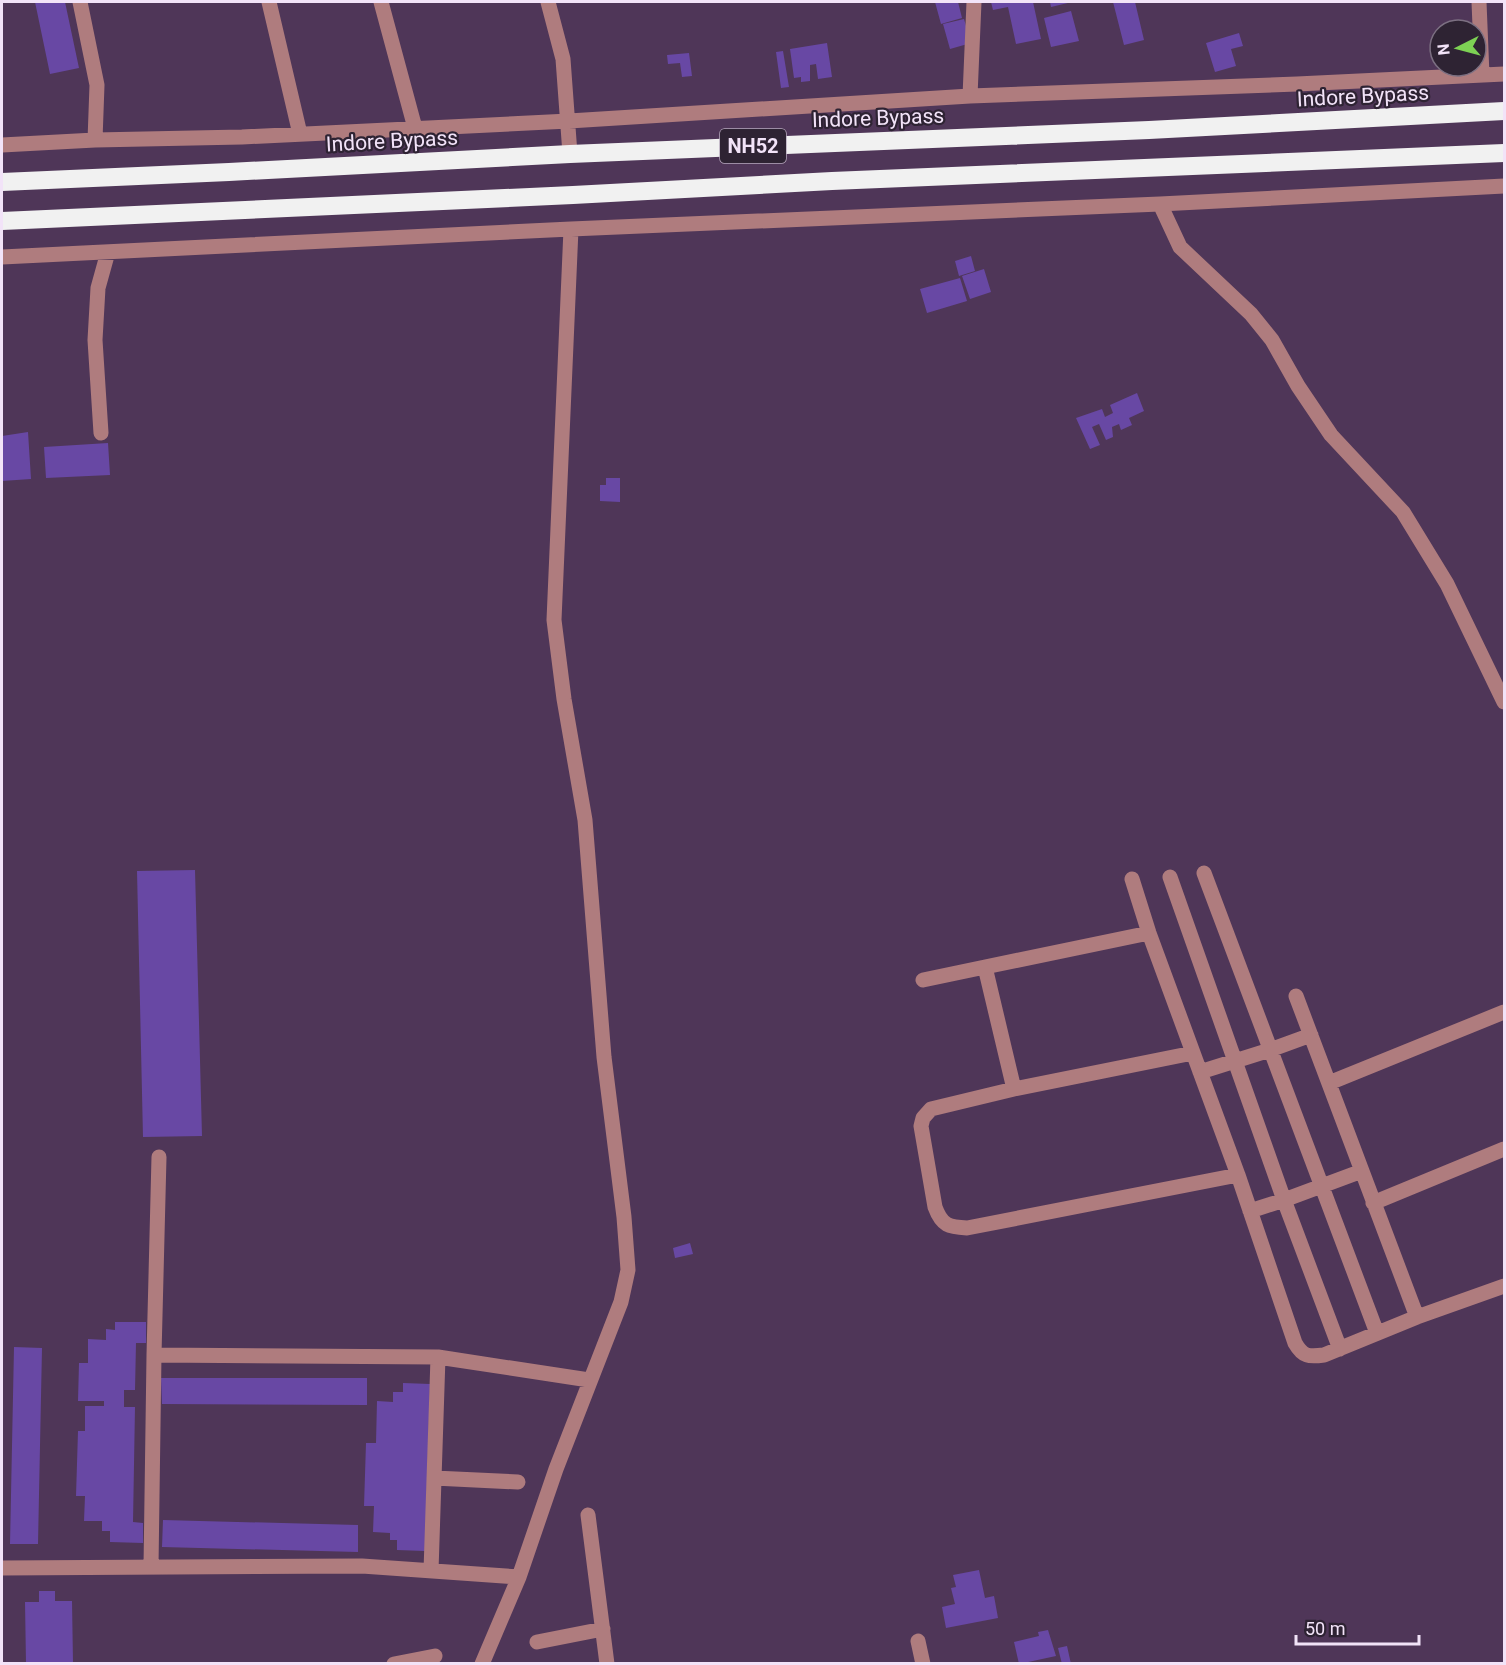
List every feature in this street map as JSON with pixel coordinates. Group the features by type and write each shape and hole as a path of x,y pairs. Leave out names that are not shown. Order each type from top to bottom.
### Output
{"highway":[{"name":"Indore Bypass","path":"2,182 1504,111"},
{"name":"NH52","path":"2,221 832,181 1504,153"}],"street":[{"path":"80,2 97,85 95,140"},
{"path":"268,2 300,134"},
{"path":"381,2 415,128"},
{"path":"548,2 563,59 570,154"},
{"path":"970,96 974,2"},
{"path":"1479,2 1480,18"},
{"path":"1488,75 1504,74"},
{"path":"2,145 568,121 970,96 1428,78"},
{"path":"2,257 1504,186"},
{"path":"1160,204 1180,247 1251,314 1272,340 1298,386 1331,435 1403,512 1448,584 1504,702"},
{"path":"482,1664 519,1577 556,1468 621,1302 628,1270 624,1217 604,1057 585,820 564,699 554,620 571,229"},
{"path":"101,433 95,340 98,288 108,252"},
{"path":"1204,873 1377,1333"},
{"path":"1170,877 1284,1200 1340,1349"},
{"path":"1132,879 1149,933 1238,1175 1295,1343 1301,1353 1310,1357 1324,1355 1417,1317 1504,1286"},
{"path":"923,980 1149,933"},
{"path":"985,967 1014,1089"},
{"path":"1296,996 1417,1317"},
{"path":"1329,1083 1504,1011"},
{"path":"1200,1072 1311,1035"},
{"path":"1193,1053 935,1107 923,1118 921,1126 935,1208 939,1219 951,1227 967,1228 1238,1175"},
{"path":"1373,1203 1504,1149"},
{"path":"151,1567 159,1157"},
{"path":"1250,1211 1362,1172"},
{"path":"154,1355 438,1357 589,1380"},
{"path":"431,1571 438,1357"},
{"path":"435,1478 518,1482"},
{"path":"588,1515 607,1664"},
{"path":"2,1568 362,1566 519,1577"},
{"path":"537,1642 603,1629"},
{"path":"918,1641 923,1664"},
{"path":"394,1664 435,1656"}],"building":[{"path":"35,2 65,2 79,68 50,74"},
{"path":"935,2 958,2 962,18 941,24"},
{"path":"991,2 1033,2 1041,39 1016,44 1008,7 993,10"},
{"path":"1050,2 1072,2 1051,7"},
{"path":"1113,2 1135,2 1144,40 1124,45"},
{"path":"1071,11 1079,41 1051,47 1044,18"},
{"path":"964,19 971,43 950,49 943,24"},
{"path":"1239,33 1243,46 1231,49 1236,66 1215,72 1206,43"},
{"path":"827,43 832,77 818,79 816,64 810,65 810,81 801,82 801,77 794,78 790,49"},
{"path":"783,51 789,87 781,88 776,52"},
{"path":"689,53 692,76 682,77 680,63 668,64 667,55"},
{"path":"971,256 975,271 959,276 955,261"},
{"path":"984,269 991,292 970,299 962,276"},
{"path":"960,278 967,301 927,313 920,289"},
{"path":"1137,393 1144,411 1129,418 1132,425 1121,430 1119,424 1112,427 1113,437 1106,440 1099,424 1092,427 1100,445 1090,449 1076,418 1102,409 1105,417 1113,413 1110,405"},
{"path":"28,432 31,479 2,481 2,436"},
{"path":"108,443 110,475 46,478 44,447"},
{"path":"606,478 620,478 620,502 600,501 600,485 606,485"},
{"path":"195,870 202,1136 143,1137 137,871"},
{"path":"690,1243 693,1254 675,1258 673,1248"},
{"path":"115,1322 146,1322 146,1343 136,1343 135,1390 124,1390 124,1407 135,1407 133,1522 143,1523 143,1543 110,1542 110,1531 102,1531 102,1521 84,1521 85,1496 76,1496 78,1431 85,1431 85,1406 104,1406 104,1401 78,1401 79,1363 88,1363 88,1339 106,1340 106,1329 115,1330"},
{"path":"14,1347 42,1348 38,1544 10,1544"},
{"path":"161,1378 367,1378 367,1405 162,1404"},
{"path":"403,1383 430,1384 425,1551 397,1550 397,1540 390,1540 390,1533 373,1532 374,1506 364,1506 366,1443 376,1443 377,1401 393,1402 393,1392 403,1392"},
{"path":"163,1520 358,1525 358,1552 162,1547"},
{"path":"979,1570 985,1598 994,1596 998,1618 946,1628 942,1607 955,1604 951,1588 956,1587 953,1575"},
{"path":"39,1591 55,1591 55,1601 72,1601 73,1663 26,1664 25,1602 39,1602"},
{"path":"1048,1630 1056,1656 1019,1664 1014,1642 1039,1636 1038,1632"},
{"path":"1067,1646 1071,1664 1062,1664 1058,1648"}]}
